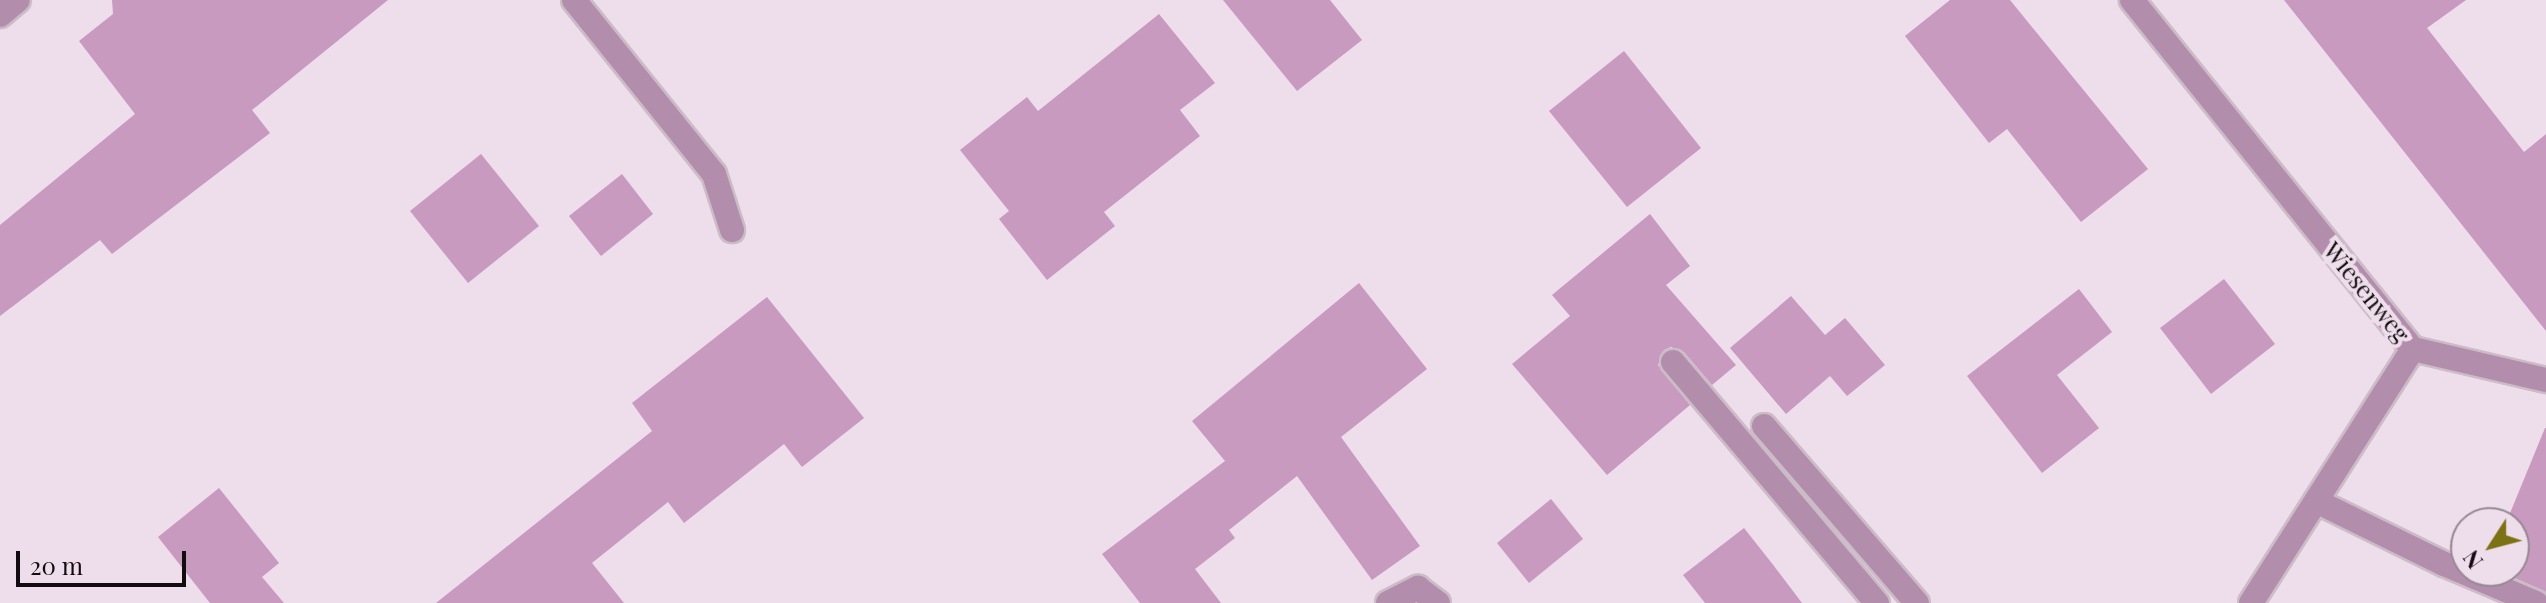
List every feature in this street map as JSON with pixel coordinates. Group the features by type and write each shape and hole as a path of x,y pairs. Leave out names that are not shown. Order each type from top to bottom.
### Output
{"street":[{"path":"0,15 18,0"},
{"path":"574,0 714,174 732,230"},
{"name":"Wiesenweg","path":"2132,0 2413,349 2251,603"},
{"path":"2413,349 2546,380"},
{"path":"1673,362 1877,603"},
{"path":"1764,426 1917,603"},
{"path":"2316,501 2444,564 2536,603"},
{"path":"1388,603 1418,588 1438,603"}],"building":[{"path":"112,0 388,0 252,110 270,133 112,254 100,240 0,316 0,225 135,114 79,41 113,14"},
{"path":"1223,0 1330,0 1362,40 1297,91"},
{"path":"1950,0 2010,0 2148,169 2081,222 2007,129 1989,143 1905,36"},
{"path":"2284,0 2466,0 2427,28 2524,152 2546,134 2546,331"},
{"path":"1159,14 1215,83 1180,110 1200,136 1104,212 1115,226 1047,280 999,219 1009,211 960,150 1027,97 1038,111"},
{"path":"1624,51 1701,148 1627,207 1549,111"},
{"path":"481,154 539,226 468,283 410,211"},
{"path":"622,174 653,214 601,256 569,216"},
{"path":"1650,214 1690,266 1666,285 1736,365 1712,385 1684,352 1671,347 1664,350 1658,365 1690,405 1607,475 1512,364 1570,316 1552,295"},
{"path":"2224,279 2275,344 2211,394 2160,328"},
{"path":"1359,283 1427,369 1341,437 1420,546 1372,580 1297,476 1229,530 1235,538 1195,569 1221,603 1140,603 1102,554 1225,461 1192,421"},
{"path":"2079,289 2112,332 2057,375 2099,428 2042,473 1967,376"},
{"path":"1791,296 1825,335 1845,318 1885,365 1847,396 1830,376 1786,414 1730,348"},
{"path":"767,297 864,418 802,467 784,444 684,523 668,502 592,563 624,603 436,603 652,431 632,403"},
{"path":"2546,428 2546,592 2530,585 2530,507 2513,507"},
{"path":"219,488 279,563 262,577 284,603 210,603 158,537"},
{"path":"1551,499 1583,539 1529,583 1497,543"},
{"path":"1744,528 1802,603 1705,603 1683,575"}]}
